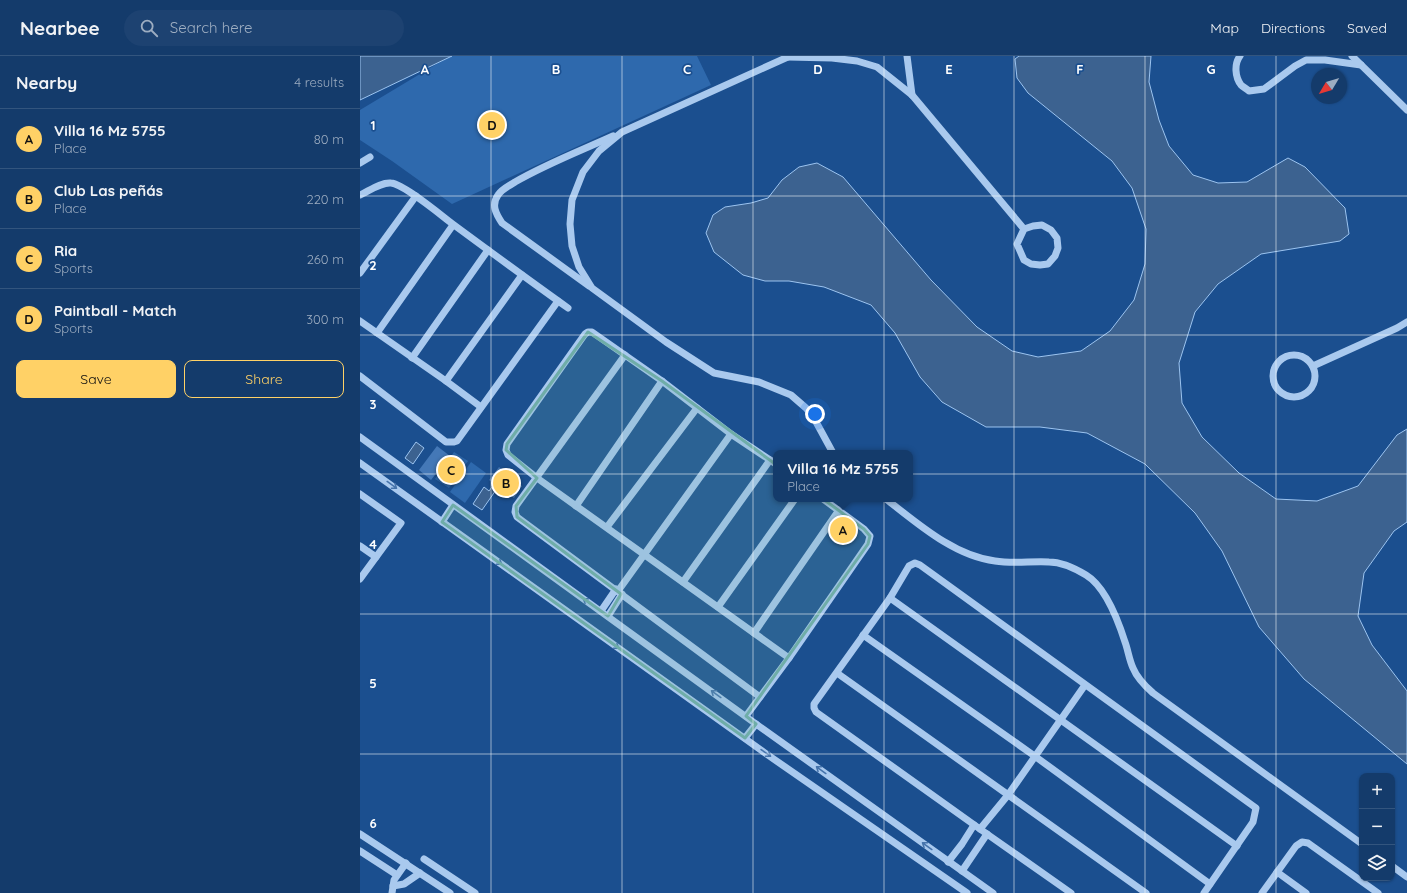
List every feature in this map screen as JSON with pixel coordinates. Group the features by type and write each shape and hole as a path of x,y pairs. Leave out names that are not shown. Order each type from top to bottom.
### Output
{"street":[{"path":"907,56 912,95"},
{"path":"1240,56 1238,58 1236,72 1241,85 1249,91 1264,89 1295,66 1306,60 1325,60 1361,65"},
{"path":"1352,56 1407,110"},
{"path":"831,450 815,420 806,408 791,395 759,382 714,373 666,342 502,223 496,213 495,205 498,196 503,190 531,173 789,57 832,58 857,62 877,68 912,95 1024,229"},
{"path":"592,288 579,267 572,246 570,224 572,200 583,172 599,151 622,132"},
{"path":"360,163 370,157"},
{"path":"360,195 382,185 390,183 397,185 416,196 568,308"},
{"path":"360,273 416,196"},
{"path":"377,333 453,224"},
{"path":"1042,225 1051,230 1057,238 1058,248 1055,256 1048,264 1031,264 1024,260 1017,244 1024,229 1042,225"},
{"path":"412,358 488,250"},
{"path":"446,381 522,275"},
{"path":"360,376 446,442 450,443 457,441 558,301"},
{"path":"360,321 481,407"},
{"path":"1313,366 1407,322"},
{"path":"1397,328 1407,326"},
{"path":"683,582 773,462 731,434 662,381 592,332 588,332 585,334 507,444 506,450 508,455 537,478 789,658"},
{"path":"625,355 516,506 515,512 517,517 760,697"},
{"path":"1289,355 1303,356 1313,366 1315,379 1310,391 1299,397 1286,396 1276,388 1272,375 1277,362 1289,355"},
{"path":"576,506 662,381"},
{"path":"607,527 697,408"},
{"path":"601,611 618,592 731,434"},
{"path":"360,437 756,724 993,893"},
{"path":"360,463 745,738 967,893"},
{"path":"360,494 401,524 360,579"},
{"path":"718,607 793,502"},
{"path":"746,716 789,658 868,544 870,536 864,529 827,502"},
{"path":"890,502 924,528 962,553 994,561 1019,563 1051,562 1070,567 1087,576 1098,586 1108,600 1126,642 1133,668 1140,681 1153,693 1359,842"},
{"path":"442,522 453,505"},
{"path":"754,633 839,510"},
{"path":"360,546 376,557"},
{"path":"1071,893 816,712 814,708 814,704 890,598 909,566 915,563 920,565 1256,808 1253,822 1204,893"},
{"path":"608,616 618,592"},
{"path":"890,598 1237,846"},
{"path":"863,635 1036,757 1210,884"},
{"path":"837,673 1141,892"},
{"path":"948,862 977,827 1008,795 1085,685"},
{"path":"745,738 756,724"},
{"path":"360,834 450,893"},
{"path":"962,871 987,834"},
{"path":"1262,893 1296,846 1302,842 1378,893"},
{"path":"360,851 397,875"},
{"path":"424,859 475,893"},
{"path":"392,889 397,875 406,863"},
{"path":"1395,868 1407,876"},
{"path":"1277,872 1306,893"},
{"path":"392,889 404,884 420,873"}],"highlighted area":[{"path":"588,332 662,381 864,529 870,536 868,544 746,716 756,724 745,738 442,522 453,505 608,616 621,594 517,517 516,506 537,478 506,450 507,444"}],"shaded area":[{"path":"360,56 452,56 360,100"},
{"path":"452,56 697,56 711,85 452,204 360,140 360,110"},
{"path":"1019,56 1151,56 1149,82 1159,120 1169,146 1193,175 1218,183 1247,182 1288,158 1305,167 1345,208 1349,234 1340,241 1261,254 1218,284 1195,312 1179,363 1182,403 1202,437 1239,473 1276,499 1317,501 1358,486 1397,435 1407,429 1407,522 1394,531 1364,573 1358,616 1372,645 1407,691 1407,764 1304,679 1259,627 1222,551 1195,513 1145,464 1087,433 1040,427 986,427 942,402 920,377 895,333 871,305 824,287 789,281 765,281 743,275 714,252 706,233 713,215 725,207 751,203 768,198 782,180 799,167 817,163 843,177 931,280 977,327 1012,351 1038,357 1081,351 1110,331 1134,300 1145,264 1146,229 1132,188 1112,161 1028,93 1017,78 1015,59"},
{"path":"416,442 424,448 413,464 405,458"},
{"path":"454,452 468,461 449,488 435,479"},
{"path":"471,462 486,473 465,503 450,492"},
{"path":"484,487 489,491 492,487 496,490 482,510 473,504"}],"building":[{"path":"437,446 450,456 431,480 419,470"},
{"path":"499,467 506,472 504,474 522,486 514,498 489,480"},
{"path":"841,519 853,527 847,536 836,528"}],"place":[{"name":"Paintball - Match","path":"492,125"},
{"name":"Ria","path":"451,470"},
{"name":"Club Las peñás","path":"506,483"},
{"name":"Villa 16 Mz 5755","path":"843,530"}]}
